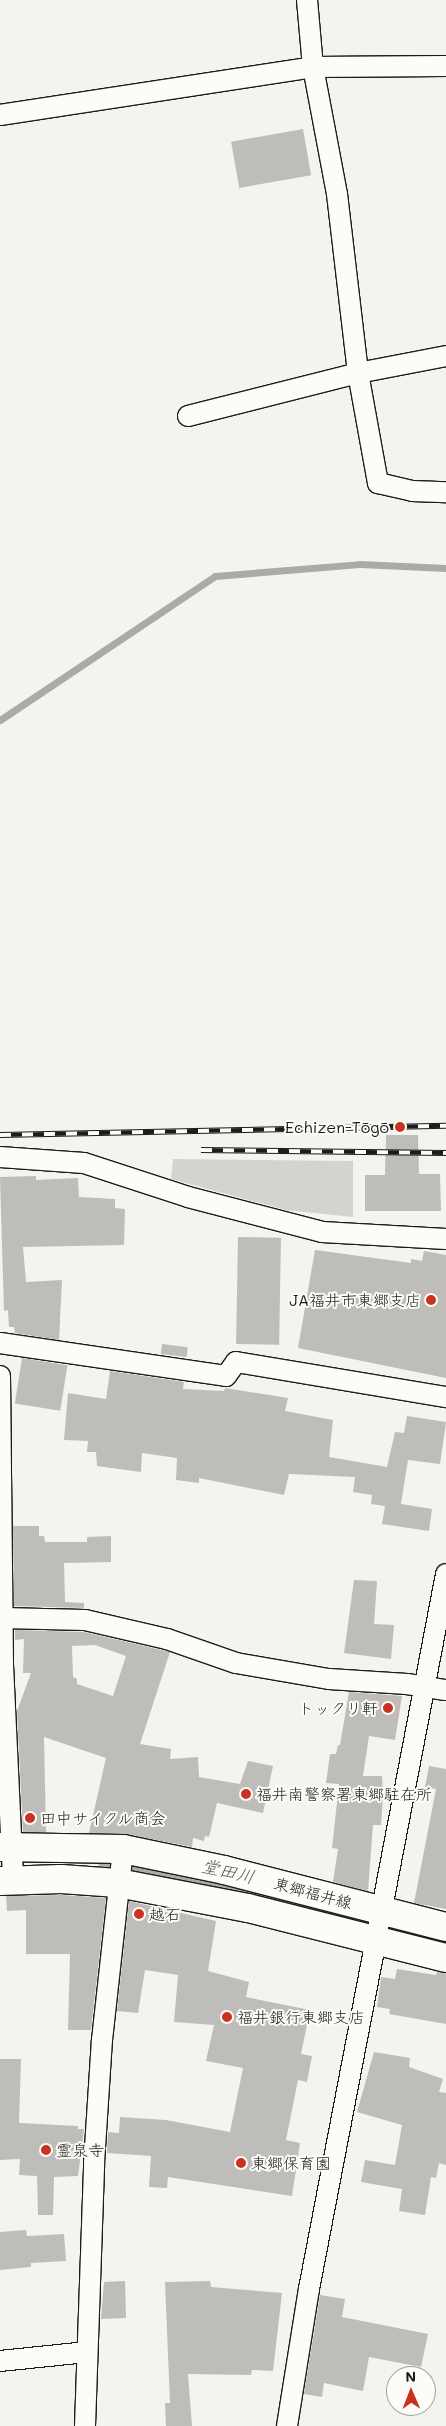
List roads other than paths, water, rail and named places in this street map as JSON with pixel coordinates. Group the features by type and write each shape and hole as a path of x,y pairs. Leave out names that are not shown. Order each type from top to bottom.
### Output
{"main road":[{"name":"東郷福井線","path":"6,1847 123,1849 224,1870 446,1927"},
{"name":"東郷福井線","path":"6,1881 62,1879 118,1883 231,1905 446,1958"}],"street":[{"path":"307,0 312,67 337,194 358,373 378,483 412,491 446,492"},
{"path":"0,115 312,67 446,66"},
{"path":"188,416 358,373 446,356"},
{"path":"0,1157 84,1163 188,1197 322,1232 446,1239"},
{"path":"0,1343 226,1376 236,1362 446,1397"},
{"path":"0,1376 6,1881"},
{"path":"287,2426 309,2290 384,1912 446,1574"},
{"path":"3,1618 85,1620 167,1640 236,1663 329,1679 446,1690"},
{"path":"84,2426 96,2135 118,1883 123,1849"},
{"path":"224,1870 231,1905"},
{"path":"0,2361 87,2352"}],"waterway":[{"path":"0,720 215,576 360,564 446,568"},
{"name":"堂田川","path":"101,1862 237,1888 446,1941"}],"railway":[{"path":"0,1135 446,1126"},
{"path":"201,1150 446,1153"}],"place":[{"name":"Echizen-Tōgō","path":"400,1127"},
{"name":"JA福井市東郷支店","path":"431,1300"},
{"name":"トックリ軒","path":"388,1708"},
{"name":"福井南警察署東郷駐在所","path":"246,1794"},
{"name":"田中サイクル商会","path":"30,1818"},
{"name":"越石","path":"139,1914"},
{"name":"福井銀行東郷支店","path":"227,2017"},
{"name":"霊泉寺","path":"46,2150"},
{"name":"東郷保育園","path":"241,2163"}]}
